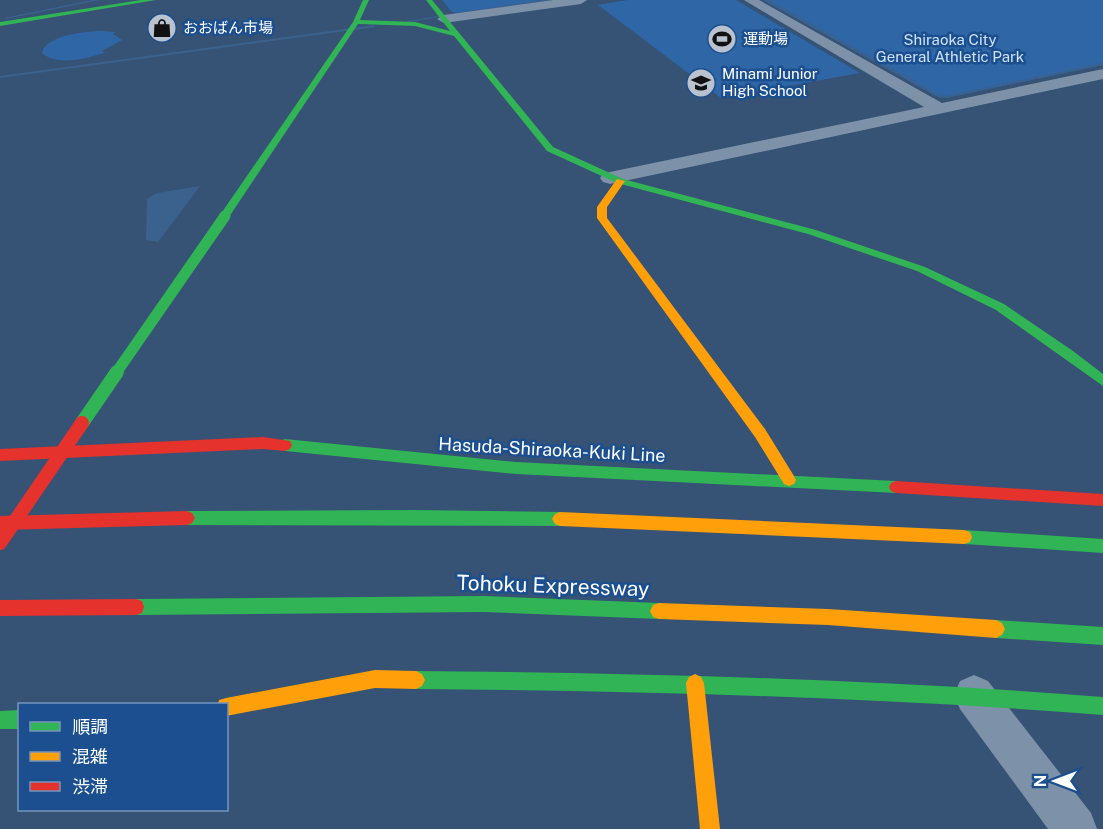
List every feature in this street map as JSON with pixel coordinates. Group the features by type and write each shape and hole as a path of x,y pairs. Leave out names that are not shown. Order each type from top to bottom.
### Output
{"main road":[{"path":"0,24 153,0"},
{"path":"0,543 356,22 366,0"},
{"path":"429,0 542,142 562,155 615,180 812,232 921,269 1000,307 1069,354 1103,381"},
{"path":"356,22 415,24 456,34"},
{"path":"615,180 602,207 602,218 760,433 789,480"},
{"name":"Hasuda-Shiraoka-Kuki Line","path":"0,454 263,443 516,468 789,480 1103,500"},
{"path":"0,523 289,516 716,522 1103,546"},
{"name":"Tohoku Expressway","path":"0,608 484,604 828,617 1103,636"},
{"path":"228,707 375,679 694,683 974,694 1103,705"},
{"path":"694,683 710,829"},
{"path":"0,720 18,720"}],"street":[{"path":"444,19 581,0"},
{"path":"750,0 939,108"},
{"path":"615,180 1103,74"},
{"path":"974,694 1075,829"}],"green space":[{"path":"442,0 551,0 458,13 452,12"},
{"name":"運動場","path":"627,0 736,0 860,73 721,98 598,5"},
{"name":"Shiraoka City General Athletic Park","path":"763,0 1103,0 1103,65 946,98 936,96"},
{"path":"116,32 113,34 122,40 102,51 104,53 81,59 56,60 42,53 45,47 58,38 77,33"}],"shaded area":[{"path":"200,186 158,242 146,240 147,199 157,193"}],"waterway":[{"path":"6,18 98,0"},
{"path":"408,21 547,0"},
{"path":"766,0 938,96 946,97 1103,64"},
{"path":"0,77 374,26"}],"traffic: fast":[{"path":"0,24 153,0"},
{"path":"225,215 356,22 366,0"},
{"path":"429,0 550,149 620,181 812,232 921,269 1000,307 1069,354 1103,381"},
{"path":"356,22 415,24 456,34"},
{"path":"82,423 225,215"},
{"path":"285,445 516,468 896,487"},
{"path":"187,518 560,519"},
{"path":"964,537 1103,546"},
{"path":"136,607 484,604 659,611"},
{"path":"996,629 1103,636"},
{"path":"416,680 760,686 1017,699 1103,706"},
{"path":"0,720 18,719"}],"traffic: slow":[{"path":"620,181 602,207 602,218 760,433 789,480"},
{"path":"560,519 964,537"},
{"path":"659,611 828,617 996,629"},
{"path":"228,707 375,679 416,680"},
{"path":"695,683 710,829"}],"traffic: jam":[{"path":"0,543 82,423"},
{"path":"0,455 263,443 285,445"},
{"path":"896,487 1103,500"},
{"path":"0,523 187,518"},
{"path":"0,608 136,607"}],"place":[{"name":"おおばん市場","path":"162,28"},
{"name":"運動場","path":"722,39"},
{"name":"Minami Junior High School","path":"701,83"}]}
